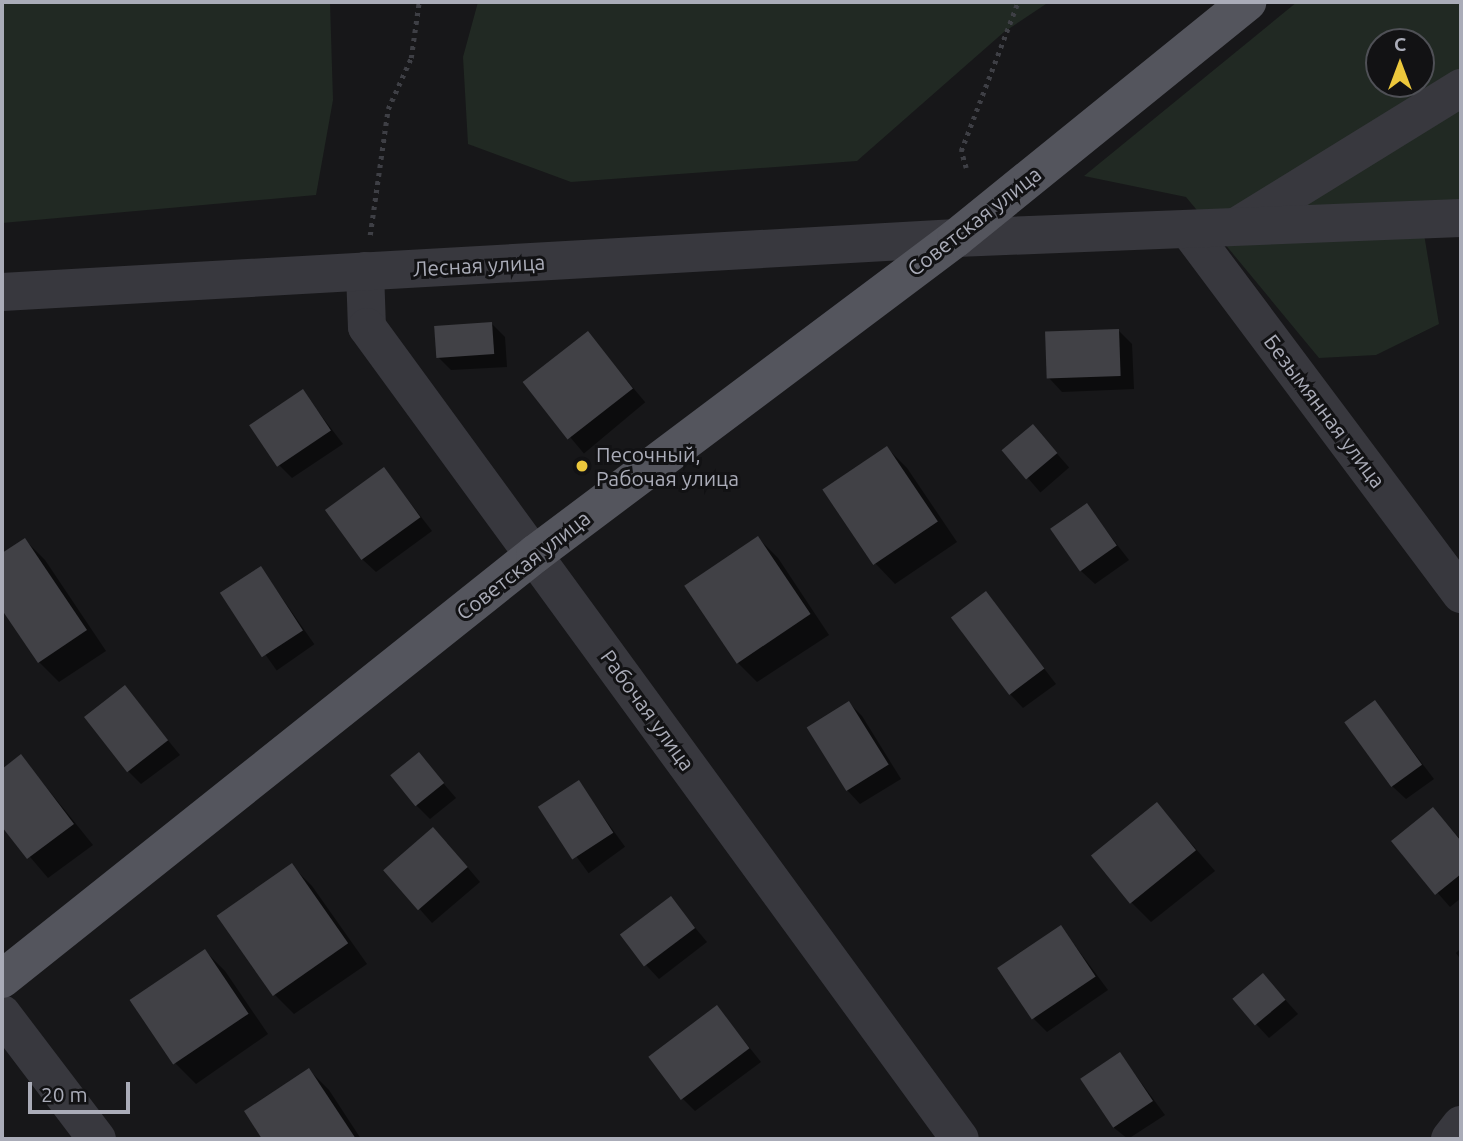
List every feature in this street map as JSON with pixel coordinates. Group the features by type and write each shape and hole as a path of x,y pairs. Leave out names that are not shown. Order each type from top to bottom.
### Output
{"main road":[{"name":"Советская улица","path":"2,979 535,554 956,238 1247,2"}],"street":[{"path":"1237,227 1461,88"},
{"name":"Лесная улица","path":"2,292 956,238 1461,218"},
{"name":"Безымянная улица","path":"1188,229 1461,594"},
{"name":"Рабочая улица","path":"365,271 367,327 960,1139"},
{"path":"2,1014 97,1139"},
{"path":"1450,1139 1461,1125"}],"path":[{"path":"365,271 388,109 411,58 419,2"},
{"path":"966,168 961,150 1018,2"}],"shaded area":[{"path":"2,2 330,2 333,100 316,195 2,223"},
{"path":"478,2 1049,2 1004,32 857,161 571,182 468,144 463,57"},
{"path":"1297,2 1461,2 1461,207 1424,234 1439,324 1376,355 1319,358 1186,197 1084,176"}],"building":[{"path":"492,322 494,354 436,358 434,326"},
{"path":"1119,329 1121,376 1047,379 1045,332"},
{"path":"588,331 633,389 568,440 523,382"},
{"path":"303,389 331,430 277,467 249,425"},
{"path":"1033,424 1057,453 1026,479 1002,450"},
{"path":"887,446 938,521 873,565 822,490"},
{"path":"384,467 420,517 361,560 325,510"},
{"path":"1087,503 1117,546 1080,571 1050,529"},
{"path":"758,536 811,614 737,664 684,586"},
{"path":"25,538 87,630 38,663 2,610 2,553"},
{"path":"261,566 303,631 262,657 220,593"},
{"path":"986,591 1044,668 1009,695 951,617"},
{"path":"125,685 168,740 127,772 84,717"},
{"path":"1375,700 1422,765 1391,787 1344,722"},
{"path":"849,701 889,765 846,791 807,727"},
{"path":"419,752 444,783 415,806 390,775"},
{"path":"21,754 74,824 27,859 2,827 2,769"},
{"path":"579,780 613,833 572,860 538,807"},
{"path":"1157,802 1196,850 1130,904 1091,855"},
{"path":"1433,807 1461,841 1461,874 1435,895 1391,841"},
{"path":"433,827 468,867 418,910 383,870"},
{"path":"292,863 348,943 273,996 217,916"},
{"path":"671,896 695,928 644,966 620,935"},
{"path":"1061,925 1096,976 1032,1019 997,968"},
{"path":"205,949 249,1014 173,1065 130,1000"},
{"path":"1263,973 1285,1000 1255,1026 1232,999"},
{"path":"717,1005 749,1048 681,1100 648,1057"},
{"path":"1120,1052 1153,1101 1113,1128 1080,1079"},
{"path":"309,1068 356,1139 262,1139 244,1111"}],"place":[{"name":"Песочный, Рабочая улица","path":"582,466"}]}
